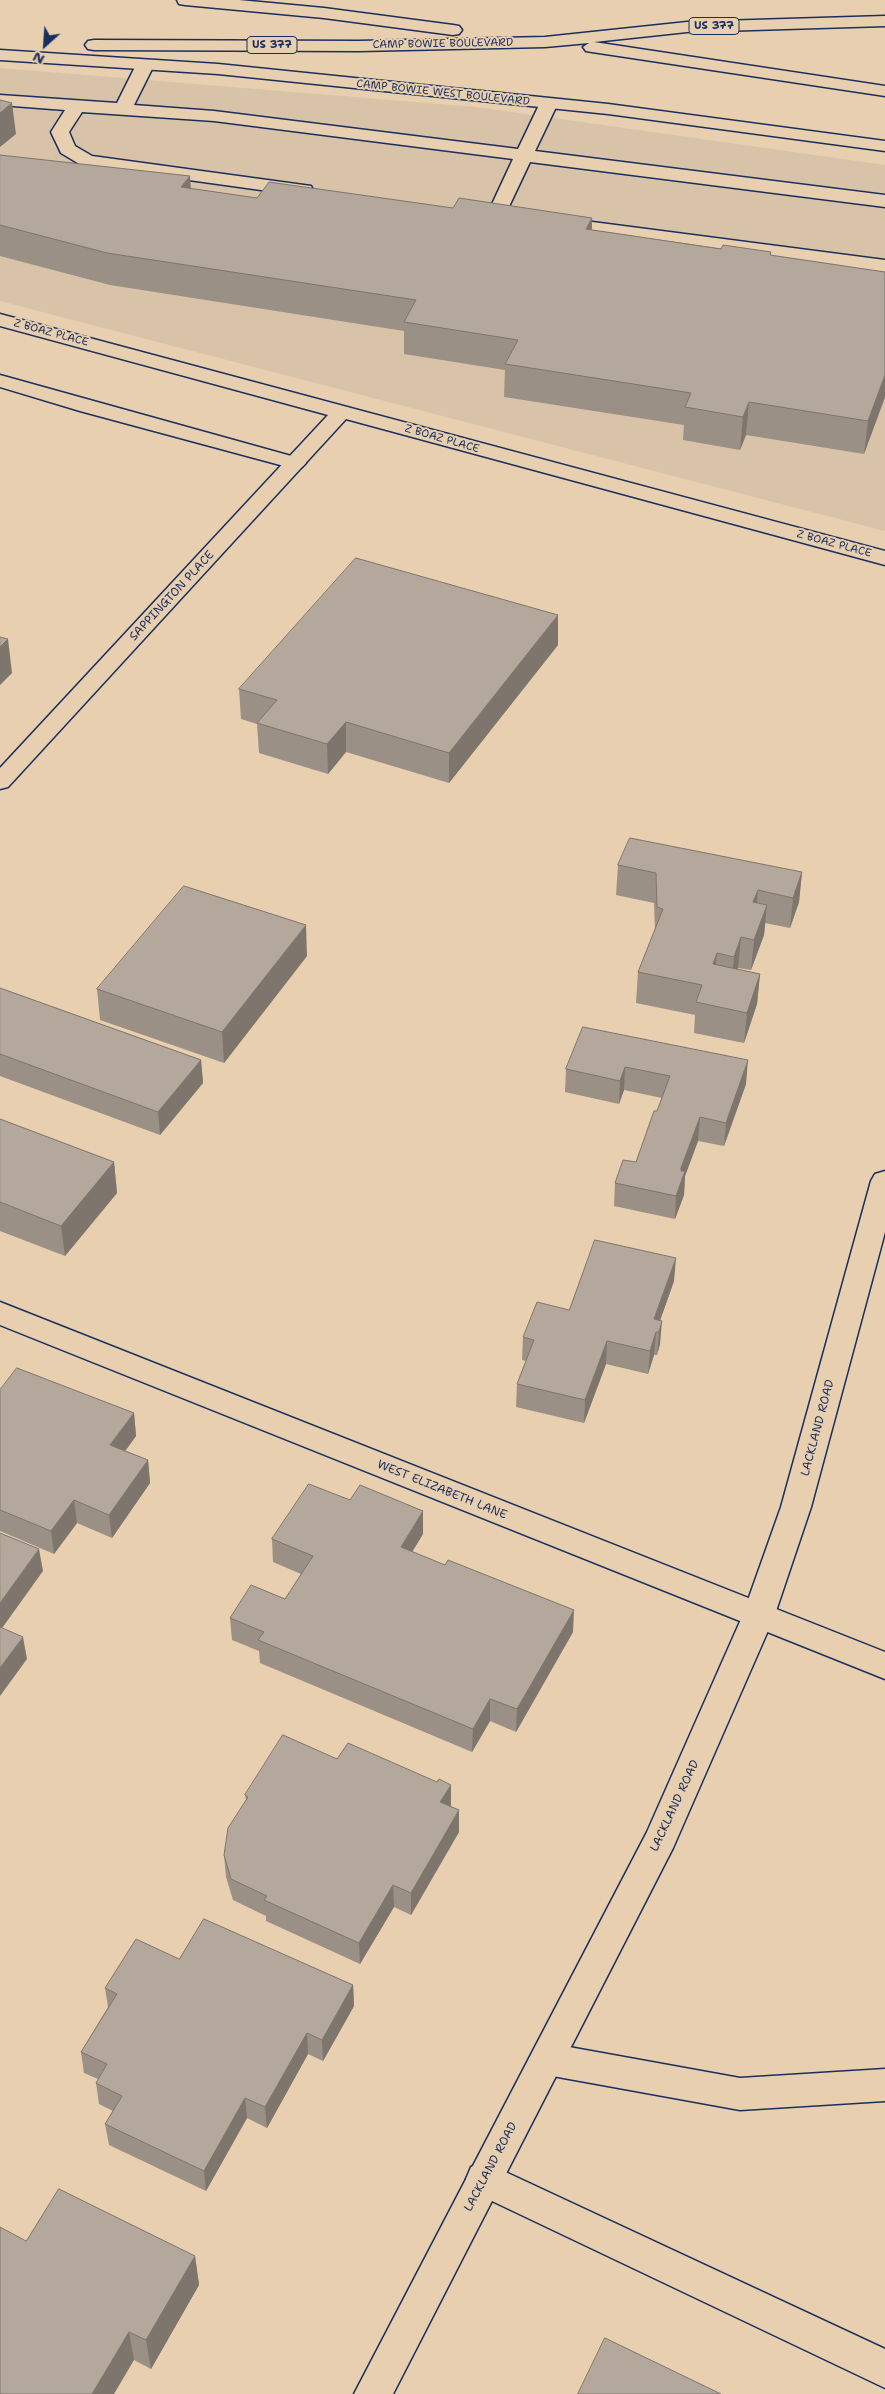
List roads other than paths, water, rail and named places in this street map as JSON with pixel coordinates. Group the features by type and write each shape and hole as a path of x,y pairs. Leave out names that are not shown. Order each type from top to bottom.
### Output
{"street":[{"path":"185,0 324,13 545,42 610,48 885,91"},
{"name":"CAMP BOWIE BOULEVARD","path":"0,45 359,46 545,42 687,27 885,21"},
{"name":"CAMP BOWIE WEST BOULEVARD","path":"0,55 218,69 628,111 885,146"},
{"path":"123,110 144,65"},
{"path":"0,100 214,116 885,201"},
{"path":"496,215 549,103"},
{"path":"77,106 60,132 67,149 86,161 320,192"},
{"path":"476,212 515,218"},
{"path":"535,220 885,266"},
{"name":"Z BOAZ PLACE","path":"0,320 885,558"},
{"path":"0,381 87,407 295,463"},
{"name":"SAPPINGTON PLACE","path":"0,782 343,411"},
{"name":"LACKLAND ROAD","path":"373,2394 661,1838 758,1617 796,1507 885,1181"},
{"name":"WEST ELIZABETH LANE","path":"0,1313 758,1617 885,1666"},
{"path":"547,2059 740,2094 885,2085"},
{"path":"484,2179 885,2369"}]}
